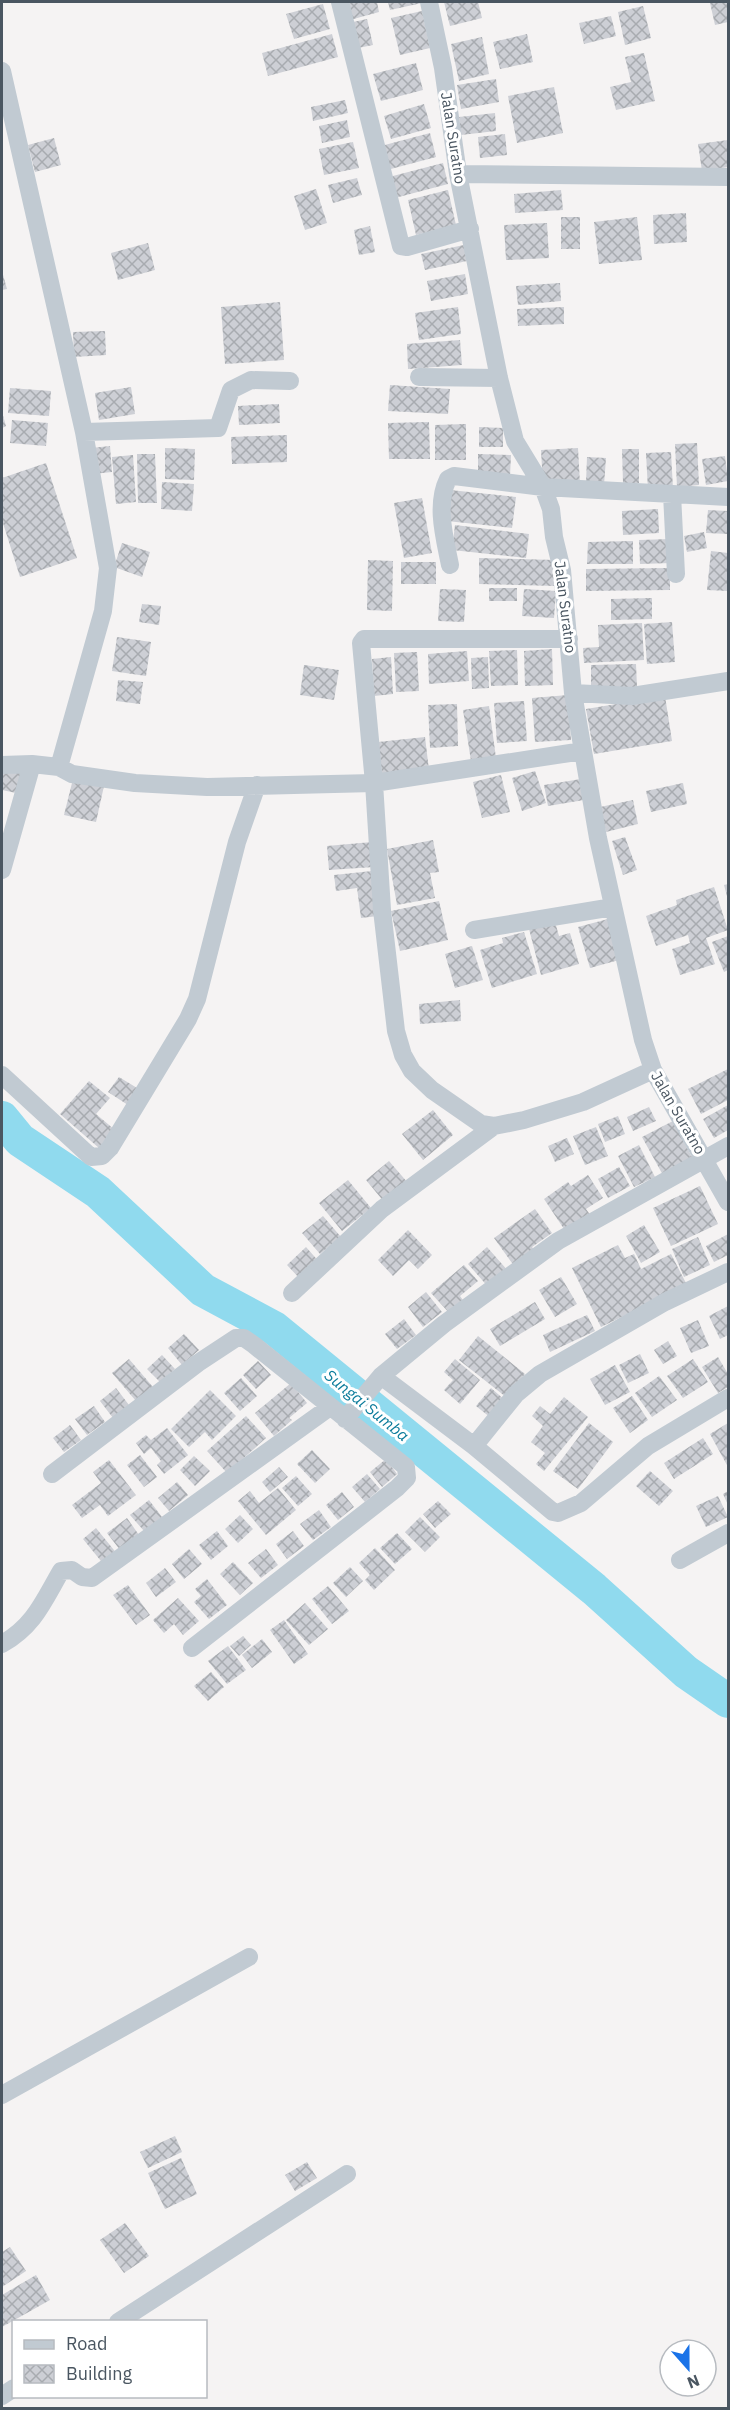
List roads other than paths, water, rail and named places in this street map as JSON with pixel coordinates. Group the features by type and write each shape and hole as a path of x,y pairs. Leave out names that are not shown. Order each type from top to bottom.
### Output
{"street":[{"path":"340,2 401,246 407,247 470,229"},
{"name":"Jalan Suratno","path":"429,2 443,68 458,174 499,378 515,441 543,487 551,509 554,537 562,570 573,693 583,751 613,907 641,1030 653,1070 729,1202"},
{"path":"2,71 84,432 108,568 103,611 59,767"},
{"path":"458,174 729,177"},
{"path":"419,377 499,378"},
{"path":"84,432 218,428 231,390 251,381 290,381"},
{"path":"450,565 442,524 444,487 448,479 460,476 543,487 729,497"},
{"path":"672,494 676,574"},
{"path":"569,639 362,640 382,910 396,1031 403,1055 412,1071 432,1090 480,1124 494,1126 524,1120 584,1102 653,1070"},
{"path":"573,693 632,696 729,681"},
{"path":"2,765 32,764 59,767 72,774 135,783 207,787 374,783 583,751"},
{"path":"2,870 32,764"},
{"path":"2,1075 91,1157 102,1156 110,1148 188,1019 197,999 237,842 257,785"},
{"path":"474,930 613,907"},
{"path":"292,1293 382,1209 494,1126"},
{"path":"348,1415 377,1381 444,1324 558,1241 729,1146"},
{"path":"474,1446 516,1394 540,1374 665,1302 729,1272"},
{"path":"52,1474 198,1363 236,1338 244,1338 330,1407 348,1415 406,1467 407,1478 388,1495 192,1648"},
{"path":"377,1381 474,1446 553,1512 558,1513 581,1503 648,1446 729,1398"},
{"path":"2,1644 22,1631 34,1618 61,1571 72,1570 82,1577 92,1578 330,1407"},
{"path":"680,1560 729,1533"},
{"path":"2,2095 249,1957"},
{"path":"121,2320 347,2174"}],"waterway":[{"name":"Sungai Sumba","path":"2,1118 20,1140 98,1192 203,1290 274,1328 594,1589 686,1672 728,1701"}]}
